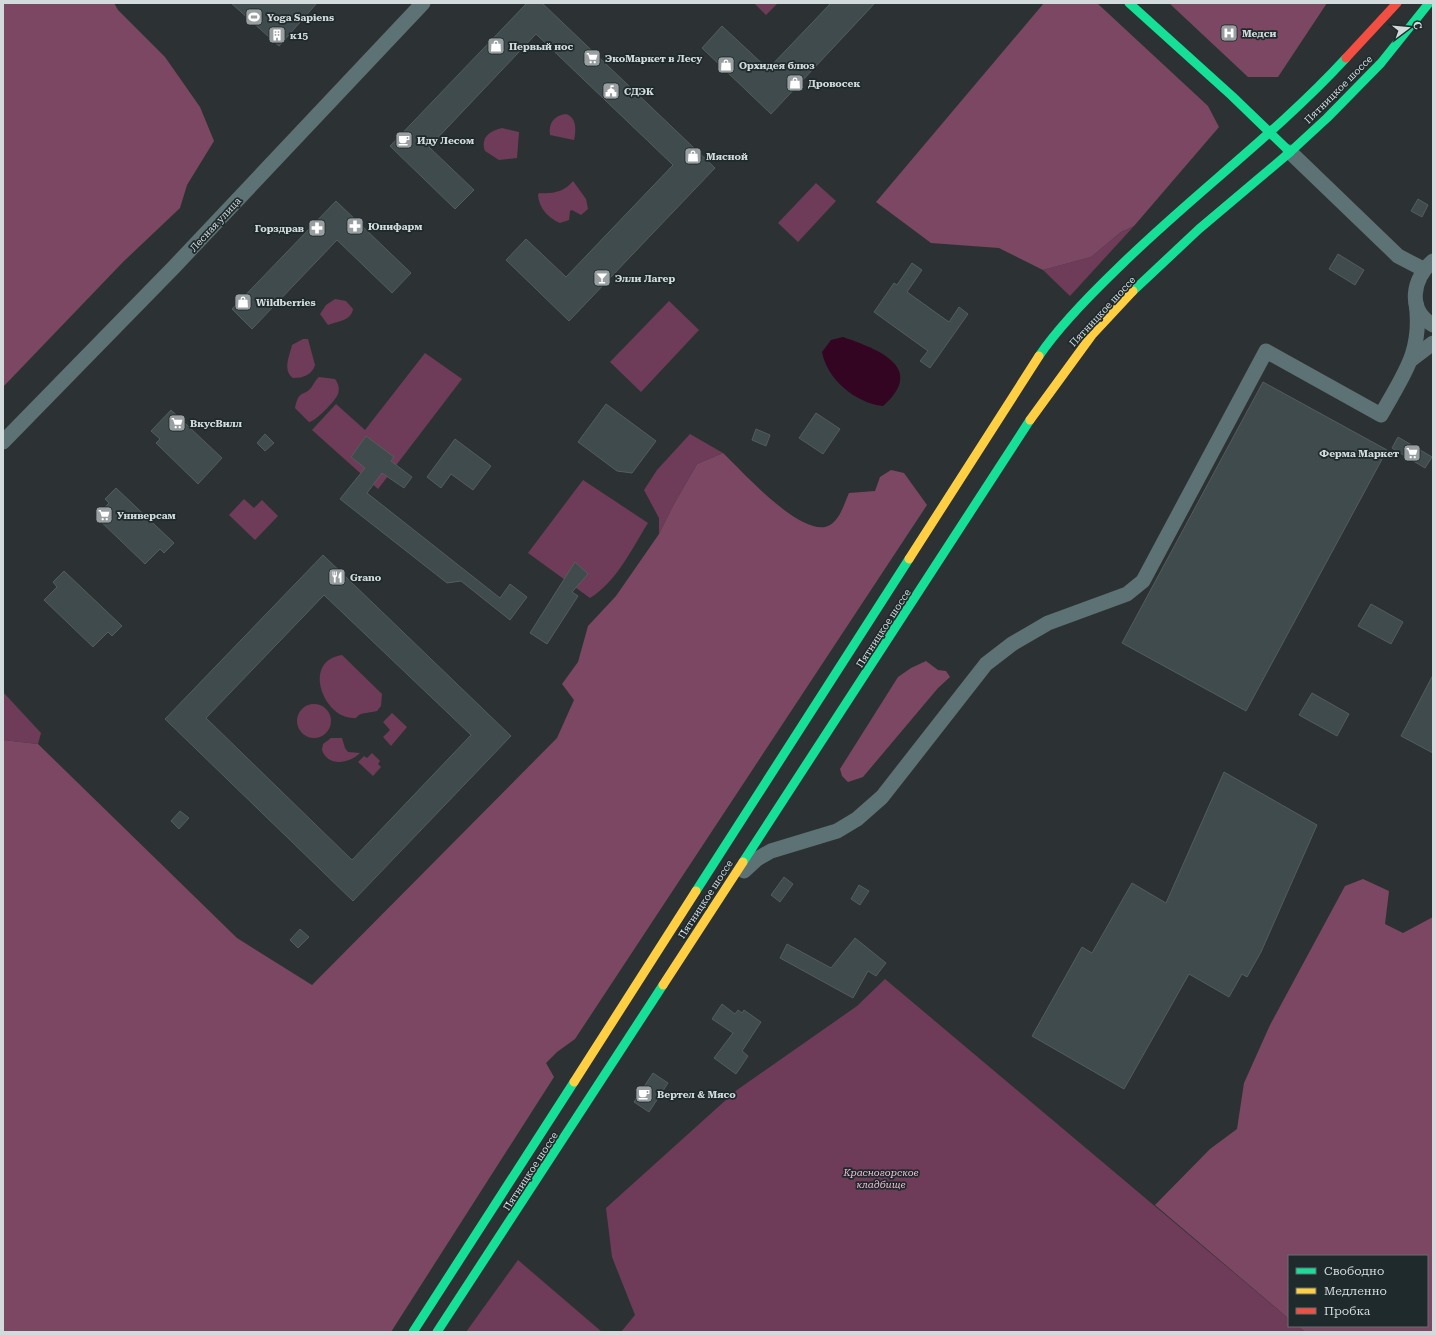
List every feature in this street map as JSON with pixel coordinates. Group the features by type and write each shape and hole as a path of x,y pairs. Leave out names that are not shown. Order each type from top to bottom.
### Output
{"main road":[{"path":"1129,3 1290,152"},
{"name":"Пятницкое шоссе","path":"412,1332 1041,354 1087,298 1141,245 1314,93 1356,50 1397,3"},
{"name":"Пятницкое шоссе","path":"437,1332 1014,445 1080,349 1118,308 1188,239 1290,152 1373,70 1429,3"}],"street":[{"name":"Лесная улица","path":"3,442 174,267 423,3"},
{"path":"709,913 744,870 756,859 771,851 837,831 857,819 882,796 986,664 1012,644 1048,623 1127,594 1143,581 1266,351 1381,415 1412,359 1419,320 1416,303 1416,286 1428,265 1398,256 1290,152"},
{"path":"1416,303 1421,314 1433,325"},
{"path":"1412,359 1433,344"}],"green space":[{"path":"754,3 778,3 766,15"},
{"path":"566,114 574,121 574,140 550,135 550,127 555,118"},
{"path":"502,128 519,132 517,158 499,160 485,151 484,142 487,135"},
{"path":"573,181 586,199 588,209 581,215 572,210 570,211 569,220 560,223 545,212 540,204 538,195 539,193 558,192 566,188"},
{"path":"816,183 836,201 798,242 778,223"},
{"path":"1134,226 1070,296 1043,270 1091,257 1121,232"},
{"path":"335,299 346,301 353,309 352,313 347,318 328,325 320,314 326,305"},
{"path":"669,301 699,330 641,392 610,362"},
{"path":"303,339 308,339 315,365 309,374 293,378 287,367 292,345"},
{"path":"425,353 462,379 378,489 312,430 336,404 365,430"},
{"path":"319,377 335,379 339,392 325,410 309,422 295,408 298,398 311,388"},
{"path":"690,434 723,453 697,464 659,534 659,518 644,490 657,470"},
{"path":"583,480 648,523 616,574 600,591 590,598 528,553"},
{"path":"244,499 254,508 262,500 278,516 255,540 229,515"},
{"path":"342,655 382,694 381,706 377,711 361,714 357,718 343,716 326,700 321,689 320,678 322,668 330,659"},
{"path":"3,692 41,733 38,744 3,740"},
{"path":"311,704 317,704 321,705 328,711 331,721 330,728 324,735 317,738 311,738 307,737 300,731 297,724 297,718 298,714 304,707"},
{"path":"392,713 407,727 391,746 383,737 390,730 383,722"},
{"path":"331,738 342,738 348,752 360,753 350,760 345,761 339,762 329,759 322,750 323,744"},
{"path":"372,753 380,761 378,764 381,767 373,776 358,762 364,756 367,758"},
{"name":"Красногорское кладбище","path":"885,979 1288,1318 1288,1327 1299,1327 1305,1332 621,1332 635,1315 612,1257 606,1208 737,1090 857,1006"},
{"path":"518,1260 602,1332 466,1332"}],"shaded area":[{"path":"3,3 114,3 118,10 165,57 200,107 214,141 187,185 180,208 123,262 3,387"},
{"path":"1044,3 1097,3 1208,106 1219,127 1134,226 1121,232 1091,257 1043,270 999,248 931,243 876,202"},
{"path":"1169,3 1327,3 1278,77 1248,77"},
{"path":"843,337 870,347 882,354 892,361 899,370 900,380 895,392 883,406 862,400 853,395 836,380 830,371 822,352 831,340"},
{"path":"723,453 756,486 785,511 813,526 825,527 830,525 840,513 849,493 875,491 880,477 891,470 904,473 927,505 575,1039 557,1052 546,1063 554,1077 391,1332 3,1332 3,740 38,744 237,938 312,985 557,738 574,700 562,684 578,662 588,626 616,596 659,534 697,464"},
{"path":"926,661 938,670 946,671 950,677 938,688 863,777 848,782 842,776 840,769 898,677 911,668"},
{"path":"1363,879 1389,891 1385,924 1403,933 1433,917 1433,1332 1305,1332 1299,1327 1428,1327 1428,1255 1288,1255 1288,1318 1155,1205 1210,1149 1237,1129 1244,1083 1270,1025 1345,886"}],"building":[{"name":"к15","path":"231,3 317,3 279,46"},
{"path":"527,3 542,3 715,168 569,321 506,260 526,239 566,277 673,165 536,34 429,147 474,190 455,209 390,146"},
{"path":"831,3 875,3 771,114 702,48 722,26 768,69"},
{"path":"1418,199 1428,205 1422,217 1411,211"},
{"path":"336,201 411,273 392,293 337,240 252,329 232,309"},
{"path":"1338,254 1364,270 1355,285 1329,269"},
{"path":"912,263 922,270 907,292 949,322 959,307 968,314 930,368 920,361 928,351 874,312 894,283 897,285"},
{"path":"1263,382 1387,450 1246,711 1122,643"},
{"path":"606,404 656,441 632,473 617,471 578,442"},
{"path":"171,410 222,458 198,484 156,443 160,439 151,431"},
{"path":"816,413 840,429 823,454 799,438"},
{"path":"756,429 770,435 766,446 752,440"},
{"path":"265,434 274,443 265,451 257,443"},
{"path":"366,436 394,457 391,461 412,477 404,488 382,473 367,493 500,598 510,584 527,597 510,620 461,581 447,583 340,499 365,468 351,457"},
{"name":"Ферма Маркет","path":"1398,437 1432,457 1425,468 1392,448"},
{"path":"455,439 491,466 473,490 451,474 441,488 427,477"},
{"path":"116,488 174,543 164,553 160,549 145,564 96,517 109,503 105,499"},
{"path":"323,555 511,736 353,901 165,719","holes":["324,595 471,735 352,860 206,718"]},
{"path":"575,562 588,574 572,592 578,596 547,644 530,633"},
{"path":"64,571 122,626 112,636 108,632 93,647 44,600 57,587 53,582"},
{"path":"1371,604 1403,622 1391,644 1358,626"},
{"path":"1433,675 1433,753 1401,736"},
{"path":"1312,693 1349,714 1337,736 1299,715"},
{"path":"1224,772 1317,825 1261,952 1247,977 1242,974 1229,997 1189,974 1124,1089 1032,1036 1082,947 1092,953 1132,883 1166,903"},
{"path":"180,811 189,818 179,829 171,821"},
{"path":"784,877 793,884 780,902 771,895"},
{"path":"859,885 869,891 860,905 851,899"},
{"path":"300,929 309,937 298,948 290,940"},
{"path":"855,938 886,963 876,976 868,971 853,998 780,958 787,944 831,968"},
{"path":"722,1004 735,1014 738,1010 742,1013 744,1010 761,1022 742,1051 748,1056 736,1074 714,1058 733,1033 712,1019"},
{"path":"653,1073 668,1083 649,1112 634,1102"}],"traffic: fast":[{"path":"1129,3 1232,96 1290,152"},
{"path":"1133,291 1199,229 1289,153 1327,118 1381,63 1429,3"},
{"path":"1039,356 1066,321 1146,241 1263,139 1346,58"},
{"path":"743,862 1030,420"},
{"path":"696,891 909,559"},
{"path":"437,1332 663,985"},
{"path":"413,1332 574,1082"}],"traffic: slow":[{"path":"1030,420 1092,335 1133,291"},
{"path":"909,559 1039,356"},
{"path":"663,985 743,862"},
{"path":"574,1082 696,891"}],"traffic: jam":[{"path":"1346,58 1397,3"}],"place":[{"name":"Yoga Sapiens","path":"254,17"},
{"name":"Медси","path":"1229,33"},
{"name":"к15","path":"277,35"},
{"name":"Первый нос","path":"496,46"},
{"name":"ЭкоМаркет в Лесу","path":"592,58"},
{"name":"Орхидея блюз","path":"726,65"},
{"name":"Дровосек","path":"795,83"},
{"name":"СДЭК","path":"611,91"},
{"name":"Иду Лесом","path":"404,140"},
{"name":"Мясной","path":"693,156"},
{"name":"Юнифарм","path":"355,226"},
{"name":"Горздрав","path":"317,228"},
{"name":"Элли Лагер","path":"602,278"},
{"name":"Wildberries","path":"243,302"},
{"name":"ВкусВилл","path":"177,423"},
{"name":"Ферма Маркет","path":"1412,453"},
{"name":"Универсам","path":"104,515"},
{"name":"Grano","path":"337,577"},
{"name":"Вертел & Мясо","path":"644,1094"}]}
